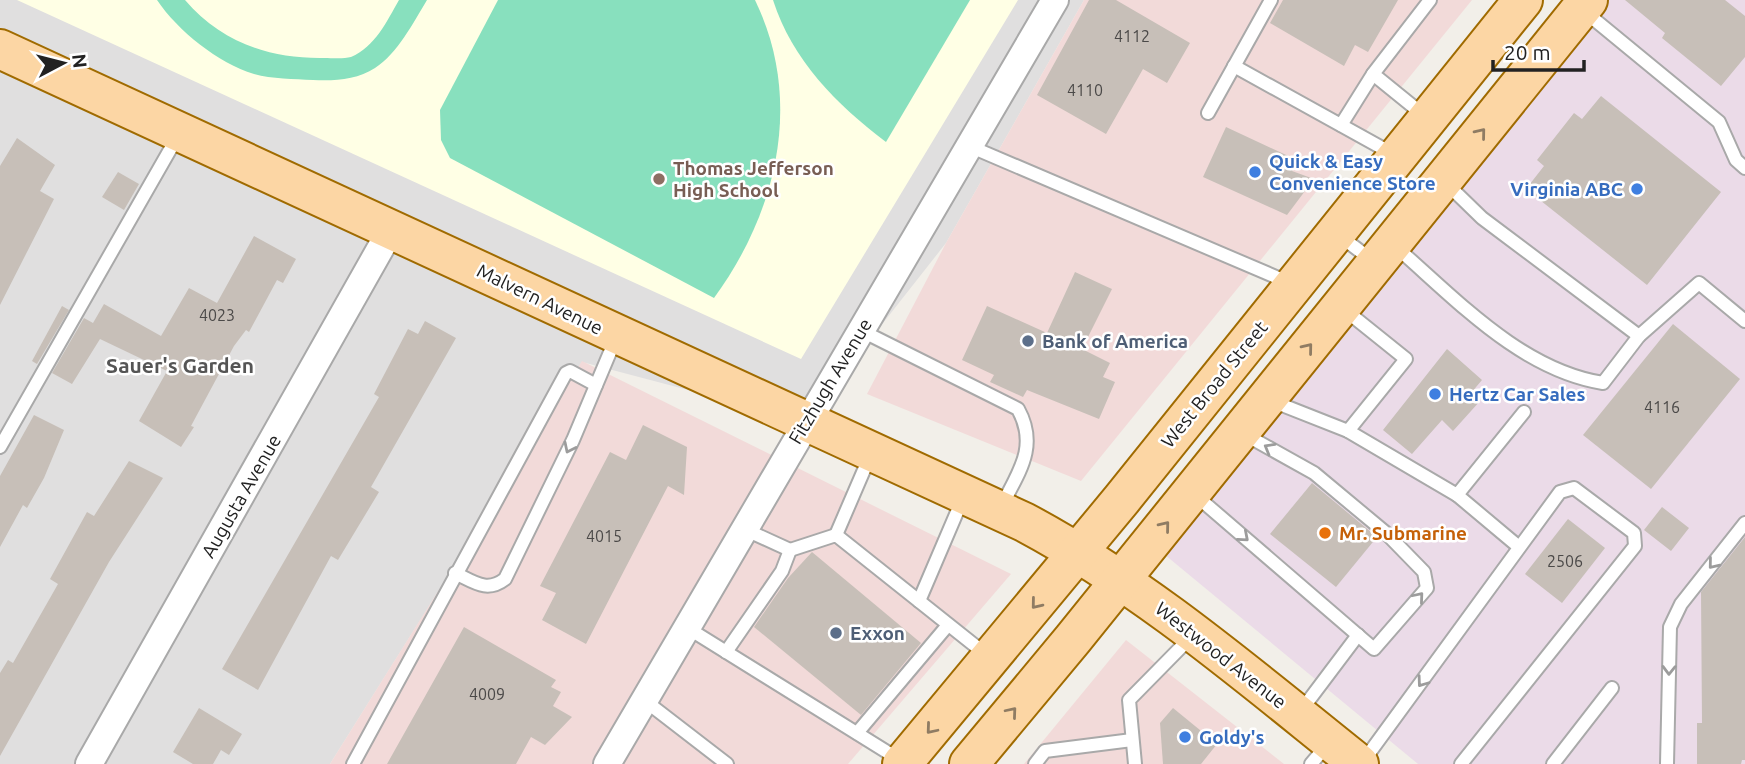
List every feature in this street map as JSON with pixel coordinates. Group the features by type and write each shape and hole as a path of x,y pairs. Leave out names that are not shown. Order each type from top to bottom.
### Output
{"main road":[{"name":"West Broad Street","path":"903,763 1079,551 1523,0"},
{"path":"974,762 1585,4"},
{"name":"Malvern Avenue","path":"0,50 392,228 617,335 999,510 1079,551"},
{"name":"Westwood Avenue","path":"1079,551 1121,578 1298,715 1341,758"}],"street":[{"name":"Fitzhugh Avenue","path":"607,764 1055,0"},
{"name":"Augusta Avenue","path":"89,764 392,228"}],"lane":[{"path":"1208,113 1271,0"},
{"path":"1341,125 1373,74 1430,0"},
{"path":"1585,4 1719,122 1736,160 1745,167"},
{"path":"1234,66 1398,156"},
{"path":"1373,74 1428,119"},
{"path":"0,447 181,131"},
{"path":"969,146 1294,285"},
{"path":"1443,180 1482,218 1640,336"},
{"path":"1336,233 1384,253 1497,335 1574,379 1603,383 1640,336 1699,283 1745,321"},
{"path":"1341,307 1406,359 1348,431"},
{"path":"860,330 1018,409 1026,422 1029,440 1023,463 999,510"},
{"path":"455,573 483,587 496,587 505,579 573,440 617,335"},
{"path":"353,762 566,373 570,371 596,385"},
{"path":"1267,399 1348,431 1457,495 1519,547"},
{"path":"1457,495 1524,412"},
{"path":"1192,492 1374,649 1427,588 1424,572 1386,533 1314,473 1241,432"},
{"path":"744,528 790,550 835,535 872,452"},
{"path":"1341,758 1519,547 1560,492 1574,488 1634,533 1635,546 1461,764"},
{"path":"919,601 964,494"},
{"path":"1667,764 1670,627 1681,604 1745,523"},
{"path":"835,535 990,658"},
{"path":"726,652 782,571 790,550"},
{"path":"857,733 948,625"},
{"path":"686,627 903,763"},
{"path":"1135,764 1129,700 1194,633"},
{"path":"1298,715 1358,635"},
{"path":"1553,764 1612,688"},
{"path":"644,700 727,764"},
{"path":"1035,764 1045,751 1132,740"}],"shaded area":[{"path":"0,0 1084,0 946,243 806,421 582,362 330,764 0,764"},
{"name":"Thomas Jefferson High School","path":"17,0 1018,0 801,359"},
{"path":"1084,0 1472,0 1081,481 867,394 946,243"},
{"path":"1588,0 1745,0 1745,764 1418,764 1136,531"},
{"path":"582,361 1011,574 848,764 330,764"},
{"path":"1126,640 1284,764 1024,764"}],"green space":[{"path":"157,0 185,0 214,27 247,45 265,51 304,58 338,58 351,57 367,47 380,33 399,0 427,0 398,46 383,62 368,72 353,77 321,80 268,77 240,69 213,54 187,34"},
{"path":"498,0 755,0 770,38 778,77 780,116 776,155 768,193 754,229 736,265 714,298 450,158 441,140 440,110"},
{"path":"773,0 970,0 886,142 850,113 818,80 792,42"}],"building":[{"path":"1089,0 1116,0 1190,43 1167,83 1143,69 1106,134 1037,95"},
{"path":"1283,0 1398,0 1368,52 1355,45 1344,66 1270,23"},
{"path":"1625,0 1725,0 1745,16 1745,57 1721,86 1662,38 1665,33"},
{"path":"1601,96 1721,192 1647,285 1526,189 1544,166 1537,160 1574,113 1582,119"},
{"path":"1226,127 1297,160 1292,171 1314,179 1287,215 1203,177"},
{"path":"17,138 55,165 40,191 54,199 0,305 0,166"},
{"path":"118,172 139,184 124,210 102,197"},
{"path":"254,236 296,259 283,283 277,280 249,332 246,330 234,346 191,426 194,427 181,447 139,421 167,371 100,339 72,384 52,373 84,318 93,323 104,304 161,336 189,288 217,303"},
{"name":"Bank of America","path":"1075,272 1112,289 1082,349 1110,363 1103,377 1115,382 1099,419 1027,390 1023,397 990,382 994,375 962,360 987,306 1047,333"},
{"path":"62,306 69,310 37,364 32,361"},
{"path":"425,321 456,338 371,487 379,492 338,560 331,556 258,690 222,669 379,397 374,394 408,329 418,334"},
{"path":"1673,324 1740,379 1651,489 1583,435"},
{"path":"1447,349 1482,380 1471,393 1480,401 1453,431 1442,420 1412,454 1383,430"},
{"path":"34,415 64,430 44,478 27,508 23,505 0,547 0,476"},
{"path":"643,425 687,447 684,495 668,486 586,644 542,620 556,593 540,586 610,452 626,460"},
{"path":"129,461 163,478 109,562 0,756 0,673 8,660 13,663 58,584 50,579 87,512 94,516"},
{"name":"Mr. Submarine","path":"1312,483 1377,537 1336,587 1270,534"},
{"path":"1662,507 1689,528 1671,551 1644,530"},
{"path":"1568,519 1605,548 1562,603 1525,574"},
{"path":"1745,537 1745,760 1742,760 1741,764 1697,764 1697,723 1702,723 1701,592"},
{"name":"Exxon","path":"812,552 921,643 861,715 754,627 788,578"},
{"path":"464,627 556,680 551,687 561,692 553,706 572,717 545,745 531,737 516,764 387,764"},
{"path":"199,708 242,734 229,755 221,750 213,764 193,764 173,752"},
{"name":"Goldy's","path":"1173,708 1217,744 1201,764 1163,764 1160,723"}],"place":[{"name":"Quick & Easy Convenience Store","path":"1255,172"},
{"name":"Thomas Jefferson High School","path":"659,179"},
{"name":"Virginia ABC","path":"1637,189"},
{"name":"Bank of America","path":"1028,341"},
{"name":"Hertz Car Sales","path":"1435,394"},
{"name":"Mr. Submarine","path":"1325,533"},
{"name":"Exxon","path":"836,633"},
{"name":"Goldy's","path":"1185,737"}],"district":[{"name":"Sauer's Garden","path":"180,366"}]}
